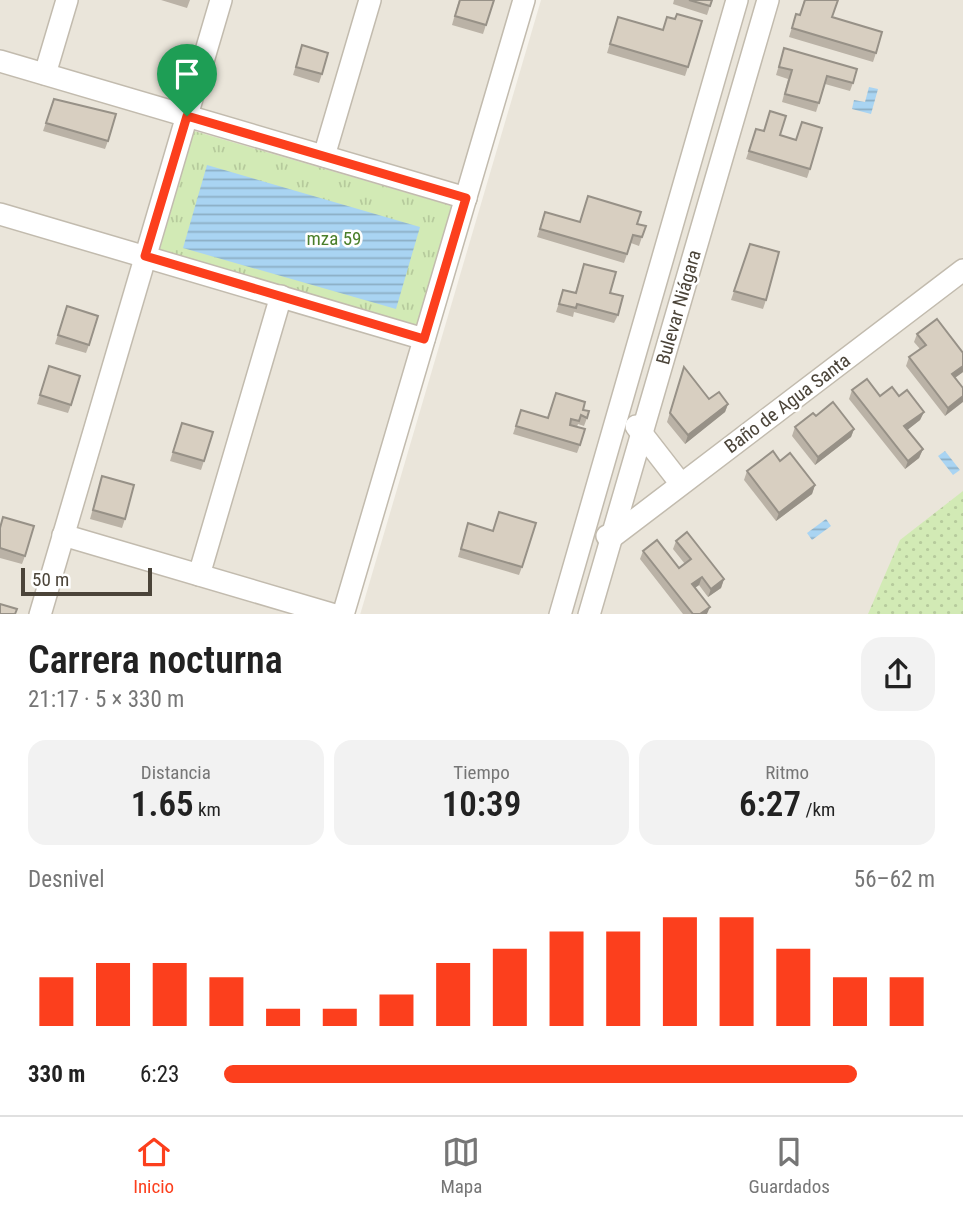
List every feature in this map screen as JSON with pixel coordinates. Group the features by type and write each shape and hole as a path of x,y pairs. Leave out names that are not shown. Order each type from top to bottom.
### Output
{"street":[{"path":"45,74 67,0"},
{"path":"40,614 221,0"},
{"path":"324,156 370,0"},
{"path":"343,614 524,0"},
{"name":"Bulevar Niágara","path":"559,614 737,0"},
{"name":"Bulevar Niágara","path":"589,614 768,0"},
{"path":"0,61 466,198"},
{"path":"1,219 145,256 424,339"},
{"name":"Baño de Agua Santa","path":"611,538 963,270"},
{"path":"199,575 281,296"},
{"path":"620,405 681,484"},
{"path":"584,529 611,538"},
{"path":"63,535 335,614"}],"shaded area":[{"path":"0,0 527,0 349,614 0,614"},
{"path":"541,0 963,0 963,614 360,614"}],"green space":[{"name":"mza 59","path":"194,131 452,206 416,328 159,252"},
{"path":"963,491 963,614 868,614 900,540"}],"water":[{"path":"869,87 878,89 871,114 852,109 854,100 865,102"},
{"path":"207,165 420,227 396,309 183,248"},
{"path":"945,451 960,470 953,475 938,456"},
{"path":"826,519 831,526 812,540 807,533"}],"building":[{"path":"460,0 494,0 486,25 455,16"},
{"path":"689,0 712,0 710,6"},
{"path":"805,0 838,0 832,17 882,32 876,53 792,28 796,14 800,15"},
{"path":"677,14 702,21 688,67 610,44 618,17 663,30 667,17 675,19"},
{"path":"302,45 328,53 322,74 296,67"},
{"path":"784,48 857,69 853,83 827,76 819,103 785,94 792,70 779,67"},
{"path":"54,99 116,114 108,141 46,123"},
{"path":"770,111 786,116 780,135 796,140 802,122 822,128 810,169 749,151 756,129 764,131"},
{"path":"588,196 641,212 637,224 646,226 642,237 633,235 627,254 540,229 545,212 580,222"},
{"path":"750,244 779,252 766,300 734,291"},
{"path":"584,264 616,272 610,293 623,296 618,315 577,304 576,308 559,304 563,290 576,293"},
{"path":"67,306 98,316 89,345 58,335"},
{"path":"937,319 963,353 963,366 952,374 963,388 963,396 948,408 909,357 926,345 917,334"},
{"path":"49,366 80,376 71,405 40,395"},
{"path":"684,367 709,399 719,392 728,404 688,435 670,413"},
{"path":"867,379 880,396 892,387 899,396 907,390 924,412 904,426 923,449 908,461 852,390"},
{"path":"556,393 585,402 583,410 589,411 587,418 581,415 579,421 571,419 570,425 585,429 580,445 516,426 521,410 548,418"},
{"path":"833,402 854,429 818,457 795,427 813,413 816,416"},
{"path":"182,423 213,432 204,461 173,452"},
{"path":"773,451 780,461 790,453 815,485 779,513 747,471"},
{"path":"102,476 134,485 125,519 93,510"},
{"path":"499,512 536,523 522,567 461,549 468,523 493,531"},
{"path":"3,517 34,526 25,556 0,548"},
{"path":"687,532 724,579 711,589 702,577 692,584 710,607 700,614 693,614 643,551 657,540 679,568 691,559 676,541"},
{"path":"0,604 17,609 15,614 0,614"}],"route":[{"path":"187,116 466,198 424,339 145,256 187,116"}]}
